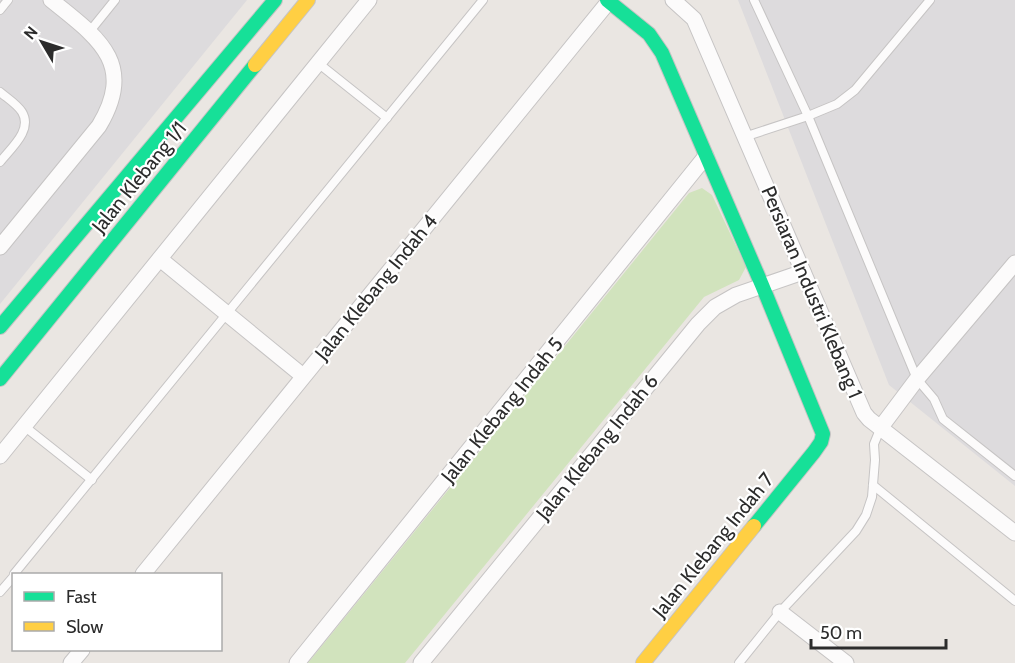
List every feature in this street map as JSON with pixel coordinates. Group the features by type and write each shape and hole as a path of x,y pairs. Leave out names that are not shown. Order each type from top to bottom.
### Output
{"street":[{"path":"0,247 99,126 108,111 113,94 114,77 110,60 102,44 51,0"},
{"name":"Jalan Klebang 1/1","path":"0,327 275,0"},
{"name":"Jalan Klebang 1/1","path":"0,379 309,0"},
{"path":"0,456 369,0"},
{"path":"608,0 649,34 662,53 762,285"},
{"name":"Jalan Klebang Indah 4","path":"144,573 608,0"},
{"name":"Persiaran Industri Klebang 1","path":"673,0 694,19 864,413 1015,533"},
{"name":"Jalan Klebang Indah 5","path":"297,663 706,156"},
{"path":"160,259 303,376"},
{"path":"881,427 917,379 1015,263"},
{"name":"Jalan Klebang Indah 6","path":"421,663 698,324 715,307 736,295 803,272"},
{"name":"Jalan Klebang Indah 7","path":"643,663 821,442 823,434 762,285"},
{"path":"780,612 846,663"}],"lane":[{"path":"0,10 8,0"},
{"path":"90,32 115,0"},
{"path":"16,573 483,0"},
{"path":"754,0 808,116 917,379 934,399 943,419 1015,476"},
{"path":"744,137 837,104 855,90 930,0"},
{"path":"318,63 387,118"},
{"path":"0,92 17,107 25,121 20,137 0,162"},
{"path":"24,426 92,480"},
{"path":"739,663 780,612 856,531 866,515 872,497 874,444 881,427"},
{"path":"873,485 1015,602"},
{"path":"0,592 12,577"}],"shaded area":[{"path":"0,0 247,0 0,304"},
{"path":"738,0 1015,0 1015,486 889,385"}],"green space":[{"path":"702,188 712,195 746,267 739,280 704,297 405,663 308,663 689,193"}],"traffic: fast":[{"path":"0,327 275,0"},
{"path":"607,0 649,34 662,53 762,285 823,434 814,452 754,526"},
{"path":"0,379 255,65"}],"traffic: slow":[{"path":"255,65 308,0"},
{"path":"643,663 754,526"}]}
